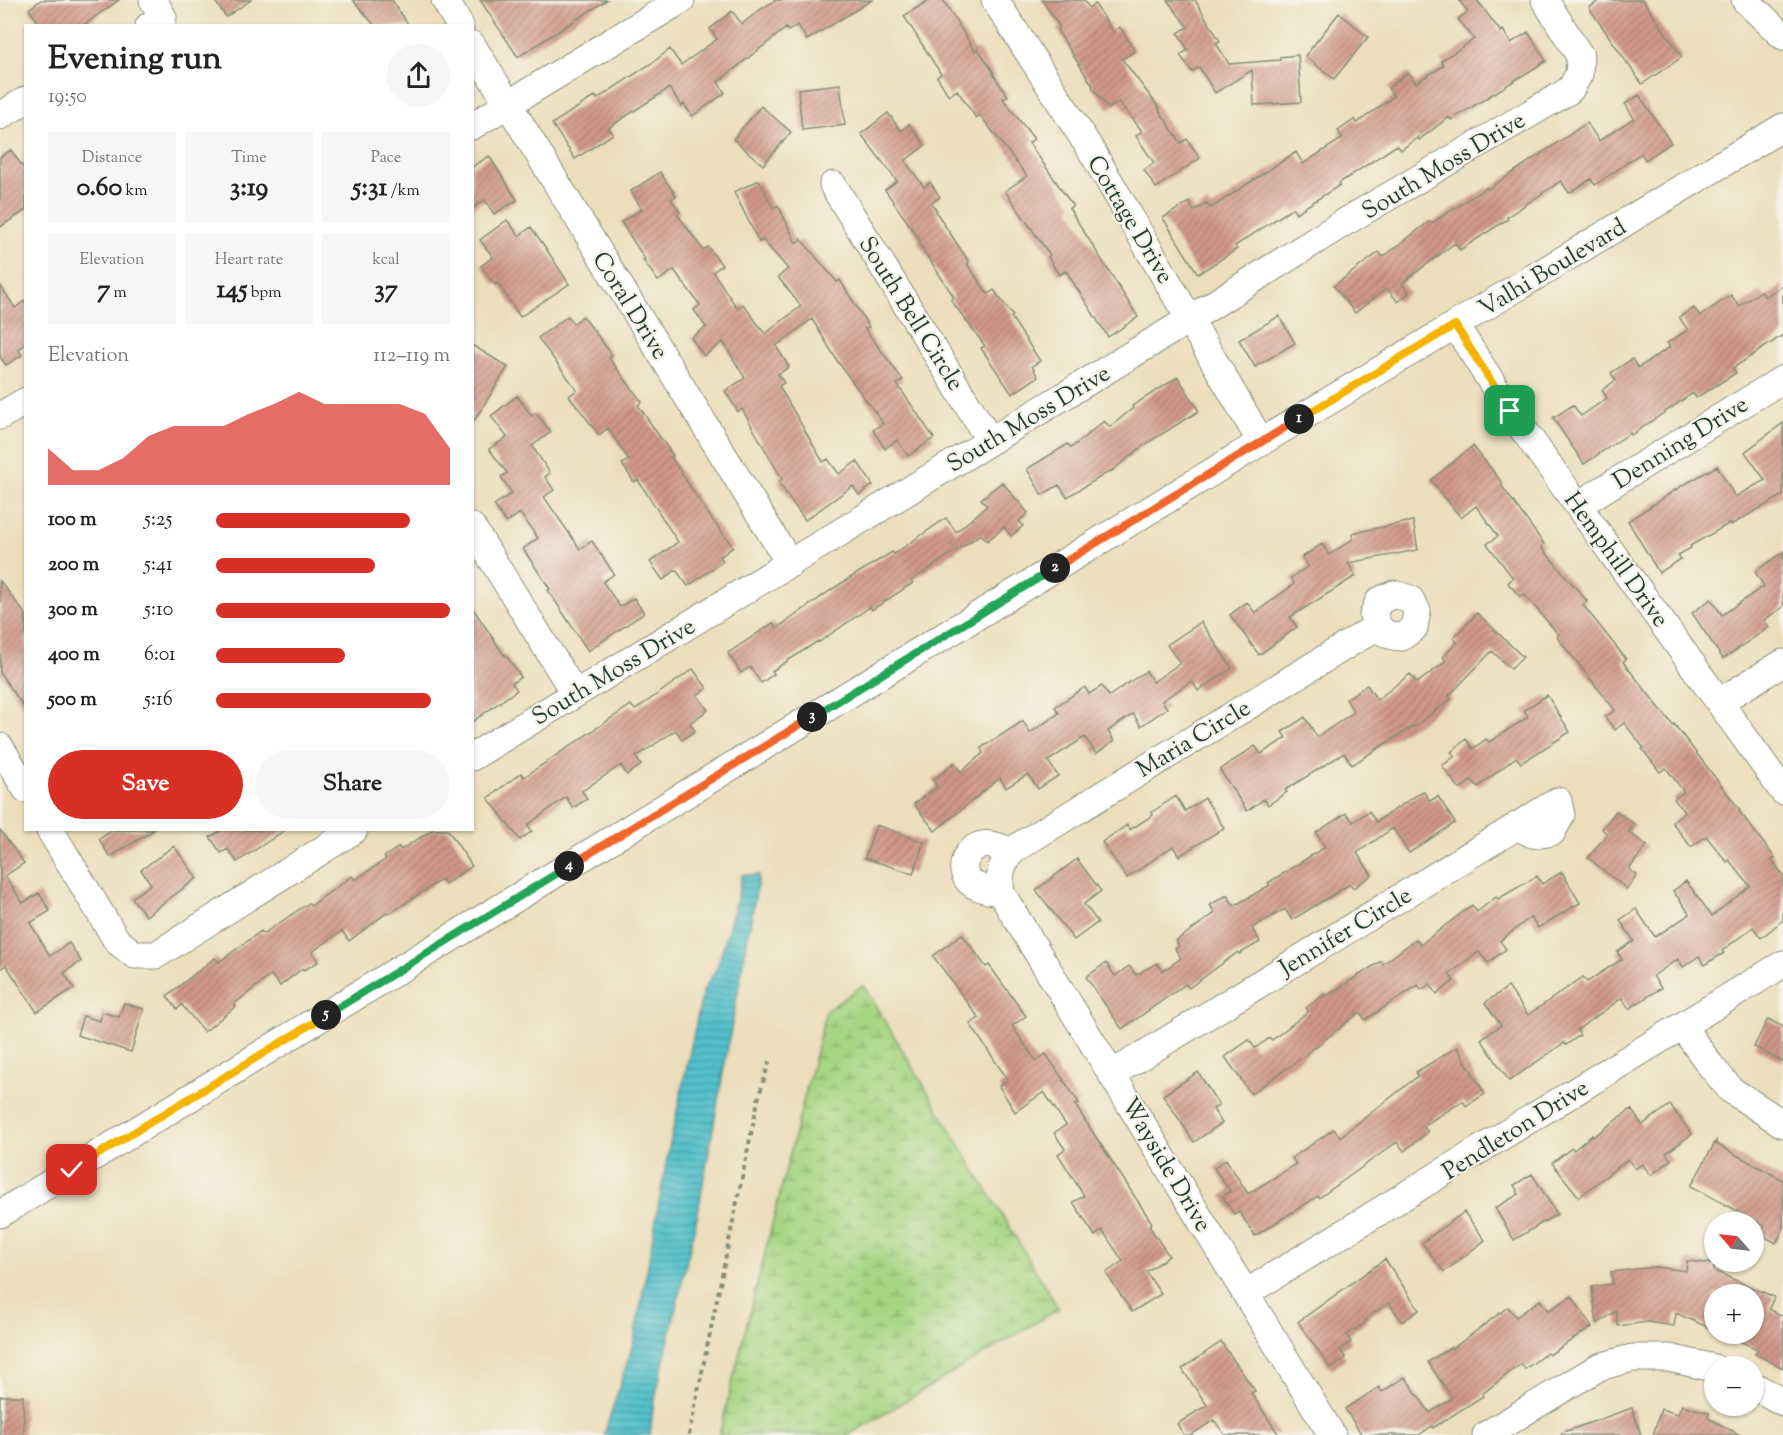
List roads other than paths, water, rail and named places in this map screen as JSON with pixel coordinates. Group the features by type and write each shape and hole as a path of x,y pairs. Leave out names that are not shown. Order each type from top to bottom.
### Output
{"street":[{"path":"445,0 459,24"},
{"path":"474,125 681,0"},
{"name":"Cottage Drive","path":"995,0 1094,155 1261,442"},
{"name":"South Moss Drive","path":"474,756 1345,222 1569,90 1579,74 1580,56 1545,0"},
{"path":"1745,0 1783,36"},
{"name":"Coral Drive","path":"474,48 790,564"},
{"path":"0,116 24,101"},
{"name":"Valhi Boulevard","path":"0,1214 1261,442 1783,127"},
{"name":"South Bell Circle","path":"833,185 990,441"},
{"name":"Hemphill Drive","path":"1455,325 1510,411 1783,791"},
{"name":"Denning Drive","path":"1578,505 1783,379"},
{"path":"0,416 24,402"},
{"path":"474,530 575,694"},
{"name":"Maria Circle","path":"1010,852 1378,626"},
{"path":"1719,702 1783,663"},
{"path":"0,747 24,786"},
{"name":"Jennifer Circle","path":"1112,1074 1558,801"},
{"path":"51,831 117,941 135,955 156,955 337,834"},
{"path":"983,845 1010,852 1001,866 999,881 1001,893 969,882 964,873 963,862 970,851 983,845"},
{"name":"Wayside Drive","path":"1001,893 1332,1435"},
{"name":"Pendleton Drive","path":"1246,1293 1783,964"},
{"path":"1682,1026 1710,1065 1731,1089 1783,1124"},
{"path":"1486,1435 1599,1366 1632,1358 1669,1358 1704,1366"},
{"path":"1764,1392 1783,1402"}],"water":[{"path":"742,875 759,875 697,1217 653,1407 650,1435 604,1435 634,1341 667,1158 703,991 717,968"}]}
